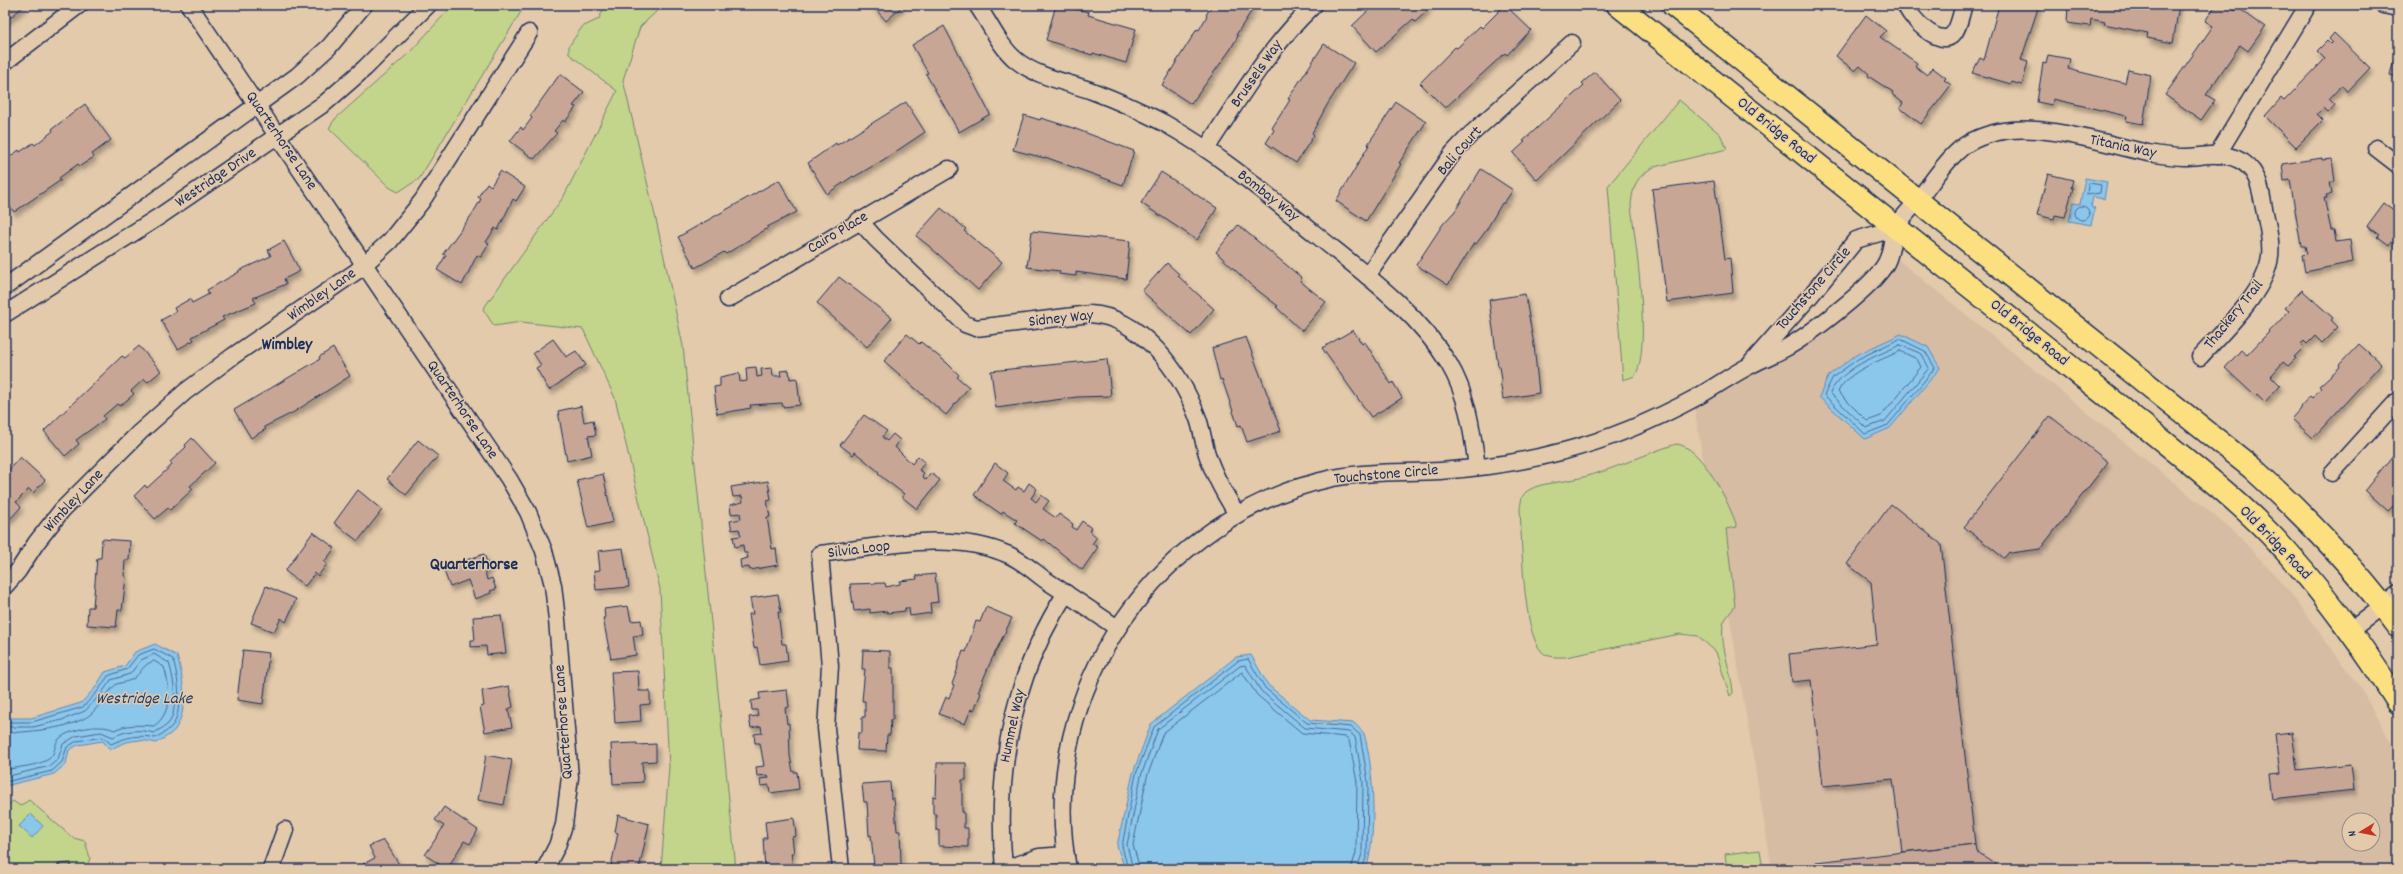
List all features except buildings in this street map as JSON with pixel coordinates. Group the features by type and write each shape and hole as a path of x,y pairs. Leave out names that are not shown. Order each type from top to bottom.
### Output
{"main road":[{"name":"Old Bridge Road","path":"1618,5 2164,441 2226,493 2270,535 2319,589 2351,630 2398,702"},
{"name":"Old Bridge Road","path":"1673,5 2252,468 2297,509 2339,552 2391,600 2398,626"}],"street":[{"path":"5,62 79,5"},
{"name":"Quarterhorse Lane","path":"189,5 509,479 528,512 544,551 552,585 557,620 570,777 564,826 557,846 545,869"},
{"name":"Westridge Drive","path":"5,287 297,76 329,47 364,5"},
{"name":"Westridge Drive","path":"5,314 160,216 325,103 365,68 428,5"},
{"name":"Bombay Way","path":"977,5 1014,59 1029,70 1120,102 1164,123 1206,149 1256,186 1367,276 1433,340 1450,366 1460,387 1470,416 1477,467"},
{"name":"Brussels Way","path":"1206,149 1270,53 1295,23 1314,5"},
{"path":"1906,5 1914,20 1940,38 1948,38 1954,34 1964,5"},
{"path":"2217,155 2308,5"},
{"path":"2383,5 2398,8"},
{"name":"Wimbley Lane","path":"5,586 18,571 36,543 62,510 140,432 185,392 233,356 365,265 390,241 422,201 529,33"},
{"name":"Bali Court","path":"1367,276 1457,149 1572,43"},
{"name":"Titania Way","path":"1896,228 1957,151 1984,136 2004,131 2026,129 2071,136 2165,156 2217,155"},
{"path":"2376,148 2398,165"},
{"name":"Thackery Trail","path":"2200,358 2261,286 2268,270 2271,253 2260,185 2254,173 2237,159 2217,155"},
{"name":"Cairo Place","path":"728,299 859,220 949,169"},
{"name":"Sidney Way","path":"859,220 876,239 965,324 976,328 1090,314 1106,315 1120,321 1133,330 1156,350 1173,370 1188,393 1198,417 1206,454 1215,476 1237,514"},
{"name":"Touchstone Circle","path":"1748,366 1811,295 1856,240 1896,228"},
{"name":"Touchstone Circle","path":"1067,862 1063,806 1070,745 1084,693 1117,628 1137,599 1179,555 1216,527 1237,514 1298,488 1334,478 1372,473 1477,467 1563,451 1611,436 1657,418 1693,400 1748,366 1783,350 1810,333 1856,294 1886,263 1896,228"},
{"path":"2332,473 2398,400"},
{"name":"Silvia Loop","path":"841,869 826,728 830,666 820,554 941,541 966,542 1009,555 1117,628"},
{"name":"Hummel Way","path":"1005,869 1001,792 1010,724 1030,660 1066,593"},
{"path":"2351,630 2391,600"},
{"path":"271,869 284,830"},
{"path":"1005,869 1026,860 1052,855 1067,862"}],"shaded area":[{"path":"1891,254 2234,531 2287,588 2361,689 2398,754 2398,869 1772,869 1693,400 1793,344"}],"green space":[{"path":"453,5 545,5 540,10 522,10 419,179 398,192 389,187 329,128 335,119 410,52"},
{"path":"605,5 663,5 640,27 623,80 657,224 683,346 736,869 661,869 669,767 660,589 615,398 583,329 521,322 494,326 483,309 564,196 617,91 569,54 569,46 582,27 599,19"},
{"path":"1679,100 1720,134 1727,149 1654,167 1648,170 1637,182 1633,192 1631,205 1639,268 1642,342 1640,362 1635,376 1623,380 1608,186"},
{"path":"1676,444 1686,447 1695,454 1713,477 1728,504 1737,527 1726,529 1735,606 1724,622 1723,630 1724,647 1733,693 1730,696 1716,652 1698,636 1680,634 1566,657 1556,657 1544,654 1542,652 1535,641 1530,625 1524,584 1521,541 1520,509 1524,494 1530,489 1550,483 1579,478 1607,470"},
{"path":"29,800 73,838 85,841 90,858 86,869 5,869 5,808 13,801 20,806"},
{"path":"1760,850 1763,869 1727,869 1725,854"}],"water":[{"path":"2085,178 2107,182 2104,199 2093,197 2091,207 2095,208 2091,225 2069,221 2073,203 2080,204"},
{"path":"1901,334 1928,347 1940,368 1890,428 1865,439 1819,397 1829,375 1856,355"},
{"name":"Westridge Lake","path":"155,644 177,656 183,683 184,702 180,720 172,732 156,743 138,740 121,744 110,750 103,741 78,745 69,750 66,764 54,774 5,786 5,718 31,718 81,703 95,688 105,672 125,666 135,652"},
{"path":"1251,655 1268,685 1310,720 1354,723 1364,734 1370,764 1373,802 1372,839 1366,869 1125,869 1117,846 1133,773 1151,724 1236,657"},
{"path":"31,814 43,826 32,838 19,826"}],"district":[{"name":"Wimbley","path":"287,346"},
{"name":"Quarterhorse","path":"474,566"}]}
